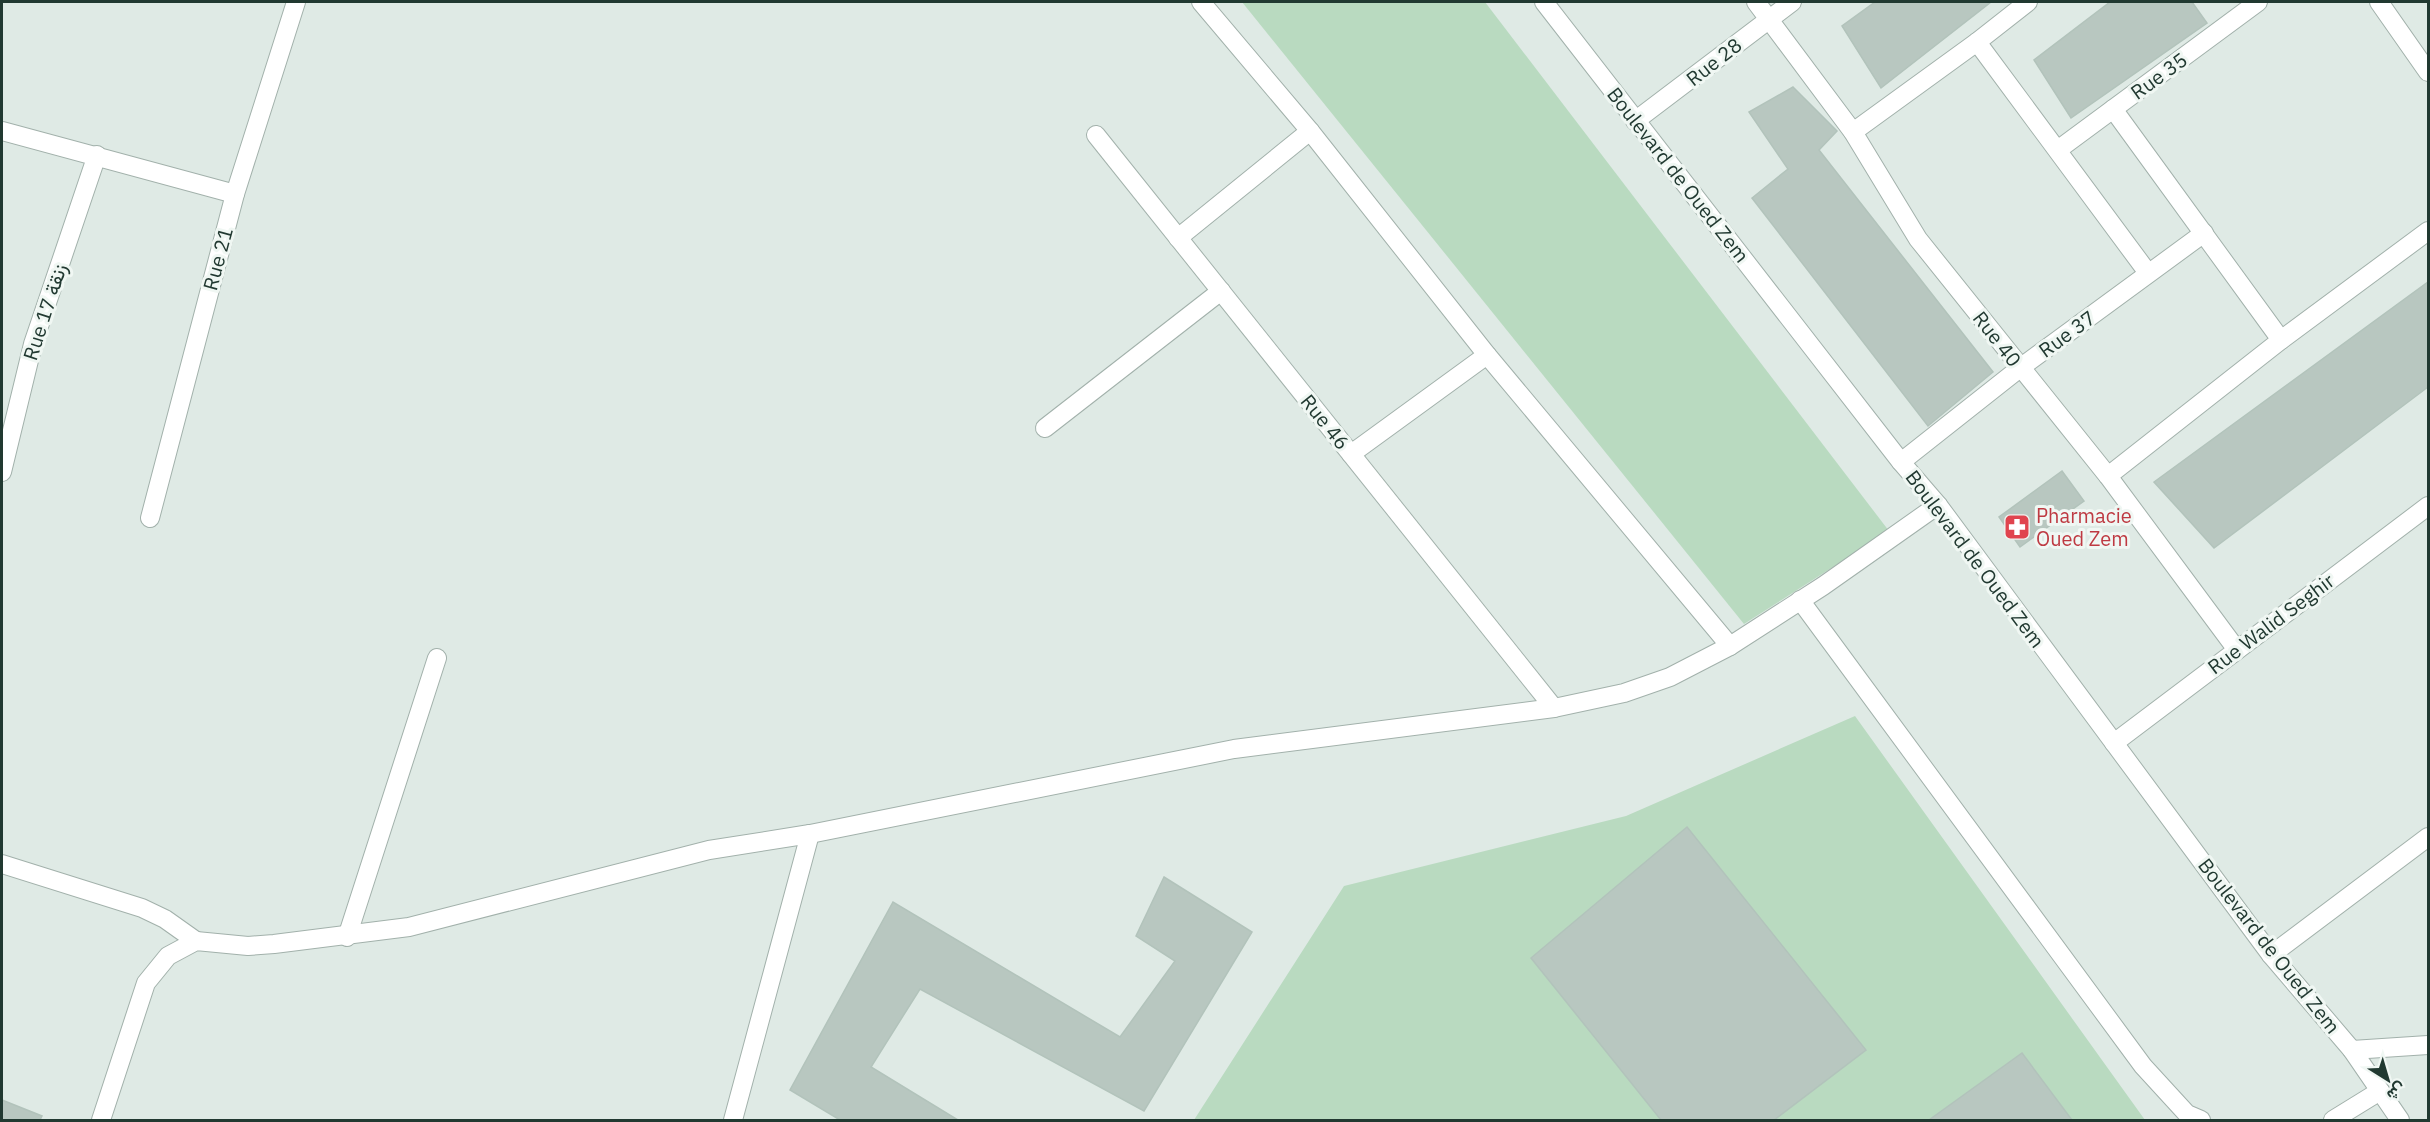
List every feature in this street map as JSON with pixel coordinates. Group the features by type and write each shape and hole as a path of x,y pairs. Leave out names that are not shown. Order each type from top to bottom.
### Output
{"street":[{"name":"Rue 21","path":"150,518 236,194 296,2"},
{"path":"1201,2 1310,130 1487,355 1730,646"},
{"name":"Boulevard de Oued Zem","path":"1544,2 1901,462 1938,505 2271,955 2352,1050 2400,1120"},
{"name":"Rue 40","path":"1756,2 1853,132 1918,239 2108,476 2237,650"},
{"name":"Rue 28","path":"1635,121 1792,2"},
{"path":"1853,132 2028,2"},
{"name":"Rue 35","path":"2059,149 2113,109 2237,8 2258,2"},
{"path":"2379,2 2428,72"},
{"path":"1977,42 2059,149 2148,273"},
{"path":"2113,109 2281,340"},
{"path":"1178,238 1310,130"},
{"path":"2,131 236,194"},
{"name":"Rue 46","path":"1096,135 1554,708"},
{"name":"Rue 17 زنقة","path":"2,472 33,344 97,155"},
{"path":"2108,476 2281,340 2428,231"},
{"name":"Rue 37","path":"1901,462 2020,368 2204,232"},
{"path":"1045,428 1221,291"},
{"path":"1351,454 1487,355"},
{"path":"2,864 142,908 165,919 196,941 248,946 346,937 409,927 709,850 810,834 1234,749 1554,708 1624,693 1670,677 1730,646 1938,505"},
{"name":"Rue Walid Seghir","path":"2114,743 2428,506"},
{"path":"1800,600 2143,1066 2187,1114 2201,1120"},
{"path":"346,937 438,658"},
{"path":"733,1120 810,834"},
{"path":"2271,955 2428,837"},
{"path":"101,1120 146,983 168,956 196,941"},
{"path":"2352,1050 2428,1045"},
{"path":"2333,1120 2380,1091"}],"green space":[{"path":"1242,2 1485,2 1889,531 1744,624"},
{"path":"1855,716 2145,1120 1194,1120 1344,886 1626,816"}],"building":[{"path":"1875,2 1991,2 1881,88 1842,26"},
{"path":"2110,2 2192,2 2207,23 2071,118 2034,60"},
{"path":"1793,87 1837,131 1819,150 1993,372 1928,426 1752,198 1788,169 1749,112"},
{"path":"2428,282 2428,387 2214,548 2154,482"},
{"path":"2062,471 2084,501 2020,547 1999,517"},
{"path":"1687,827 1866,1050 1774,1120 1661,1120 1531,958"},
{"path":"1164,877 1252,932 1144,1111 920,989 871,1067 958,1120 840,1120 790,1090 893,902 1120,1037 1175,961 1136,936"},
{"path":"2022,1053 2072,1120 1929,1120"},
{"path":"2,1100 42,1116 40,1120 2,1120"}],"place":[{"name":"Pharmacie Oued Zem","path":"2017,527"}]}
